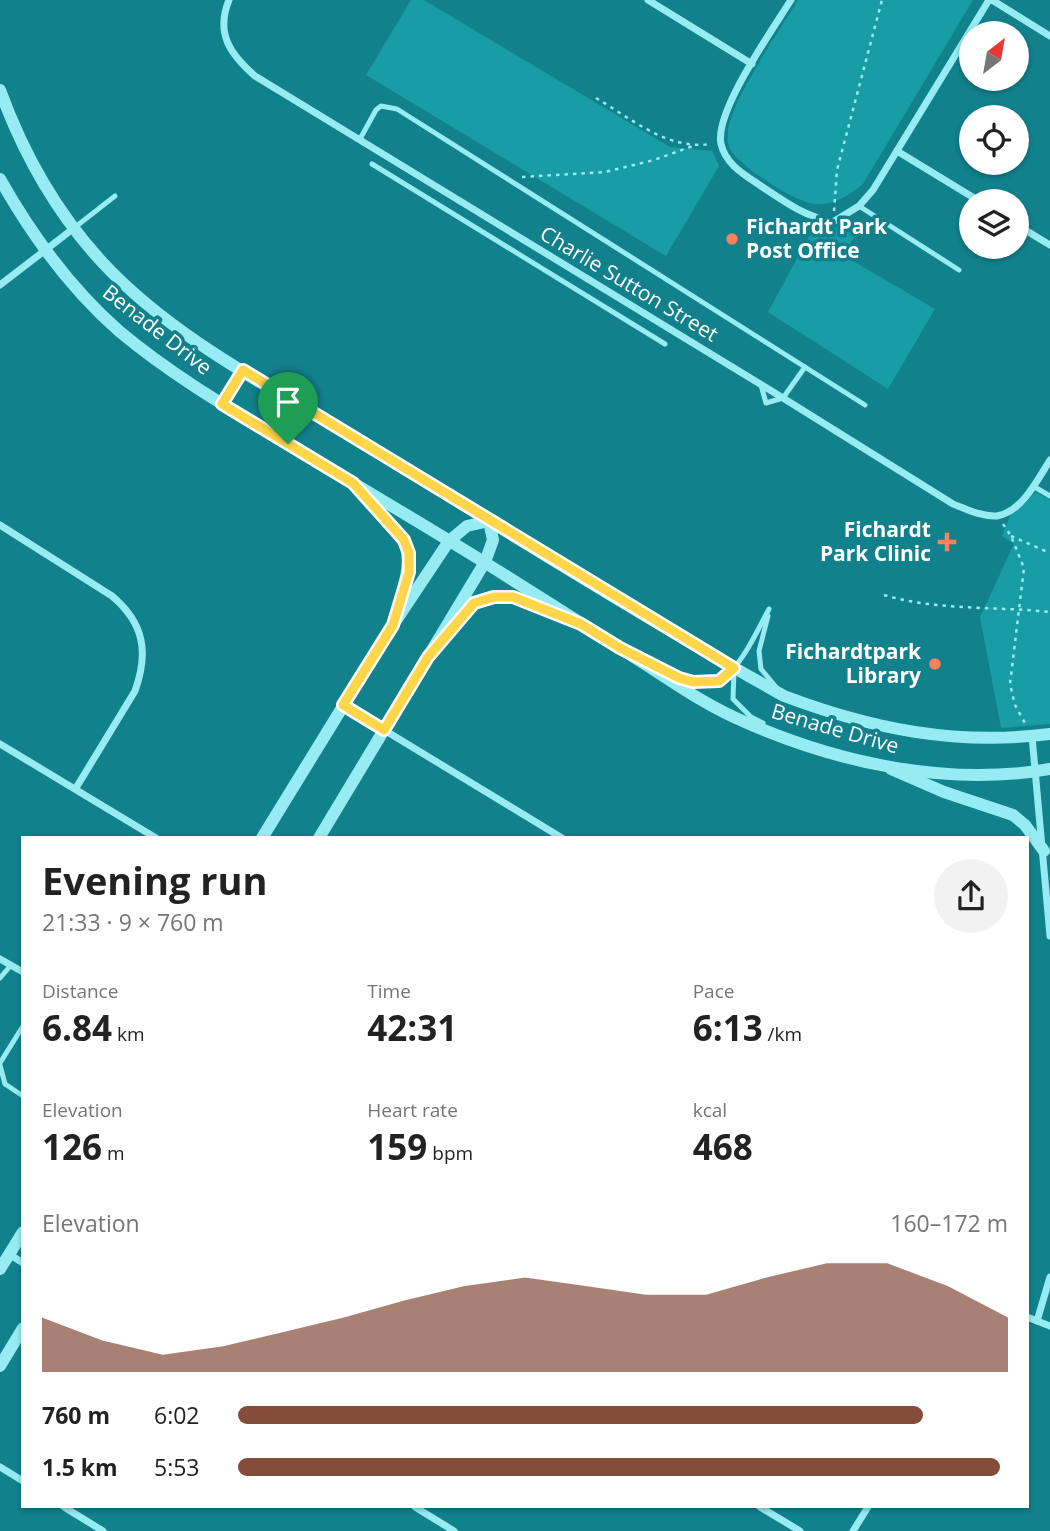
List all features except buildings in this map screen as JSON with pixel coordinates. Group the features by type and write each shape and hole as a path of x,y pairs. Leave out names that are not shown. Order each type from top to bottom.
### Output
{"street":[{"name":"Charlie Sutton Street","path":"229,0 224,14 229,48 256,76 953,504 997,516"},
{"path":"648,0 752,64"},
{"path":"791,0 733,97 724,118 721,142 735,169 812,218 833,222 859,206 873,190 990,0 1050,36"},
{"name":"Benade Drive","path":"0,90 12,124 32,164 74,228 102,262 132,291 196,340 489,521 734,668 785,696 834,715 908,732 954,737 990,738 1050,734"},
{"path":"897,151 959,189"},
{"name":"Benade Drive","path":"0,179 16,208 46,250 88,300 119,330 170,370 485,562 695,696 744,722 810,746 881,764 950,773 1050,769"},
{"path":"0,285 74,228"},
{"path":"1029,232 1050,245"},
{"path":"222,404 243,370"},
{"path":"997,516 1017,505 1050,460"},
{"path":"353,483 404,540 409,553 409,572 393,625"},
{"path":"263,836 393,625 449,541 467,526 489,521 493,540 485,562 320,836"},
{"path":"0,525 112,596 124,606 137,624 143,662 135,691 76,788"},
{"path":"428,657 474,603 494,597 513,597 581,624"},
{"path":"343,705 559,836"},
{"path":"1032,736 1050,936"},
{"path":"0,744 153,836"},
{"path":"881,764 914,781 1013,815 1025,825 1044,851"},
{"path":"542,836 547,829"},
{"path":"0,959 21,971"},
{"path":"0,1269 21,1235"},
{"path":"9,1254 21,1262"},
{"path":"1037,1321 1050,1277"},
{"path":"1029,1318 1050,1326"},
{"path":"0,1366 21,1331"},
{"path":"0,1467 21,1480"},
{"path":"66,1508 103,1531"},
{"path":"417,1508 454,1531"},
{"path":"762,1508 800,1531"},
{"path":"853,1531 867,1508"}],"lane":[{"path":"360,139 376,110 382,106 397,109 865,405"},
{"path":"370,145 372,164"},
{"path":"372,164 385,155"},
{"path":"372,164 665,344"},
{"path":"74,228 115,196"},
{"path":"859,206 959,270"},
{"path":"761,385 766,403 783,398 805,367"},
{"path":"1033,486 1050,496"},
{"path":"620,648 666,673 693,682 719,681 734,668 769,609 759,651 761,669 785,696"},
{"path":"734,668 733,699 751,717 810,746"},
{"path":"0,978 11,965"},
{"path":"21,1030 0,1064 5,1084 21,1095"}],"path":[{"path":"833,222 837,170 881,0"},
{"path":"596,98 670,142 693,146"},
{"path":"505,178 605,173 693,146 721,142"},
{"path":"997,516 1012,536 1024,568 1010,684 1015,705 1032,736"},
{"path":"1012,536 1050,553"},
{"path":"884,595 944,607 1019,608 1050,612"}],"shaded area":[{"path":"411,0 424,0 670,147 712,151 719,166 666,256 366,75"},
{"path":"798,0 973,0 863,184 841,199 829,203 815,204 795,197 744,165 730,149 730,120 768,47"},
{"path":"850,223 861,226 843,255 935,309 888,389 768,312 811,233"},
{"path":"1036,492 1050,500 1050,724 1001,728 980,617 1014,544 1002,536 1012,510 1025,503"}],"place":[{"name":"Fichardt Park Post Office","path":"732,239"},
{"name":"Fichardt Park Clinic","path":"947,542"},
{"name":"Fichardtpark Library","path":"935,664"}],"route":[{"path":"243,370 734,668 719,681 693,682 679,678 620,648 581,624 513,597 494,597 474,603 428,657 384,730 343,705 393,625 409,572 409,553 404,540 353,483 288,444 222,404 243,370"}]}
